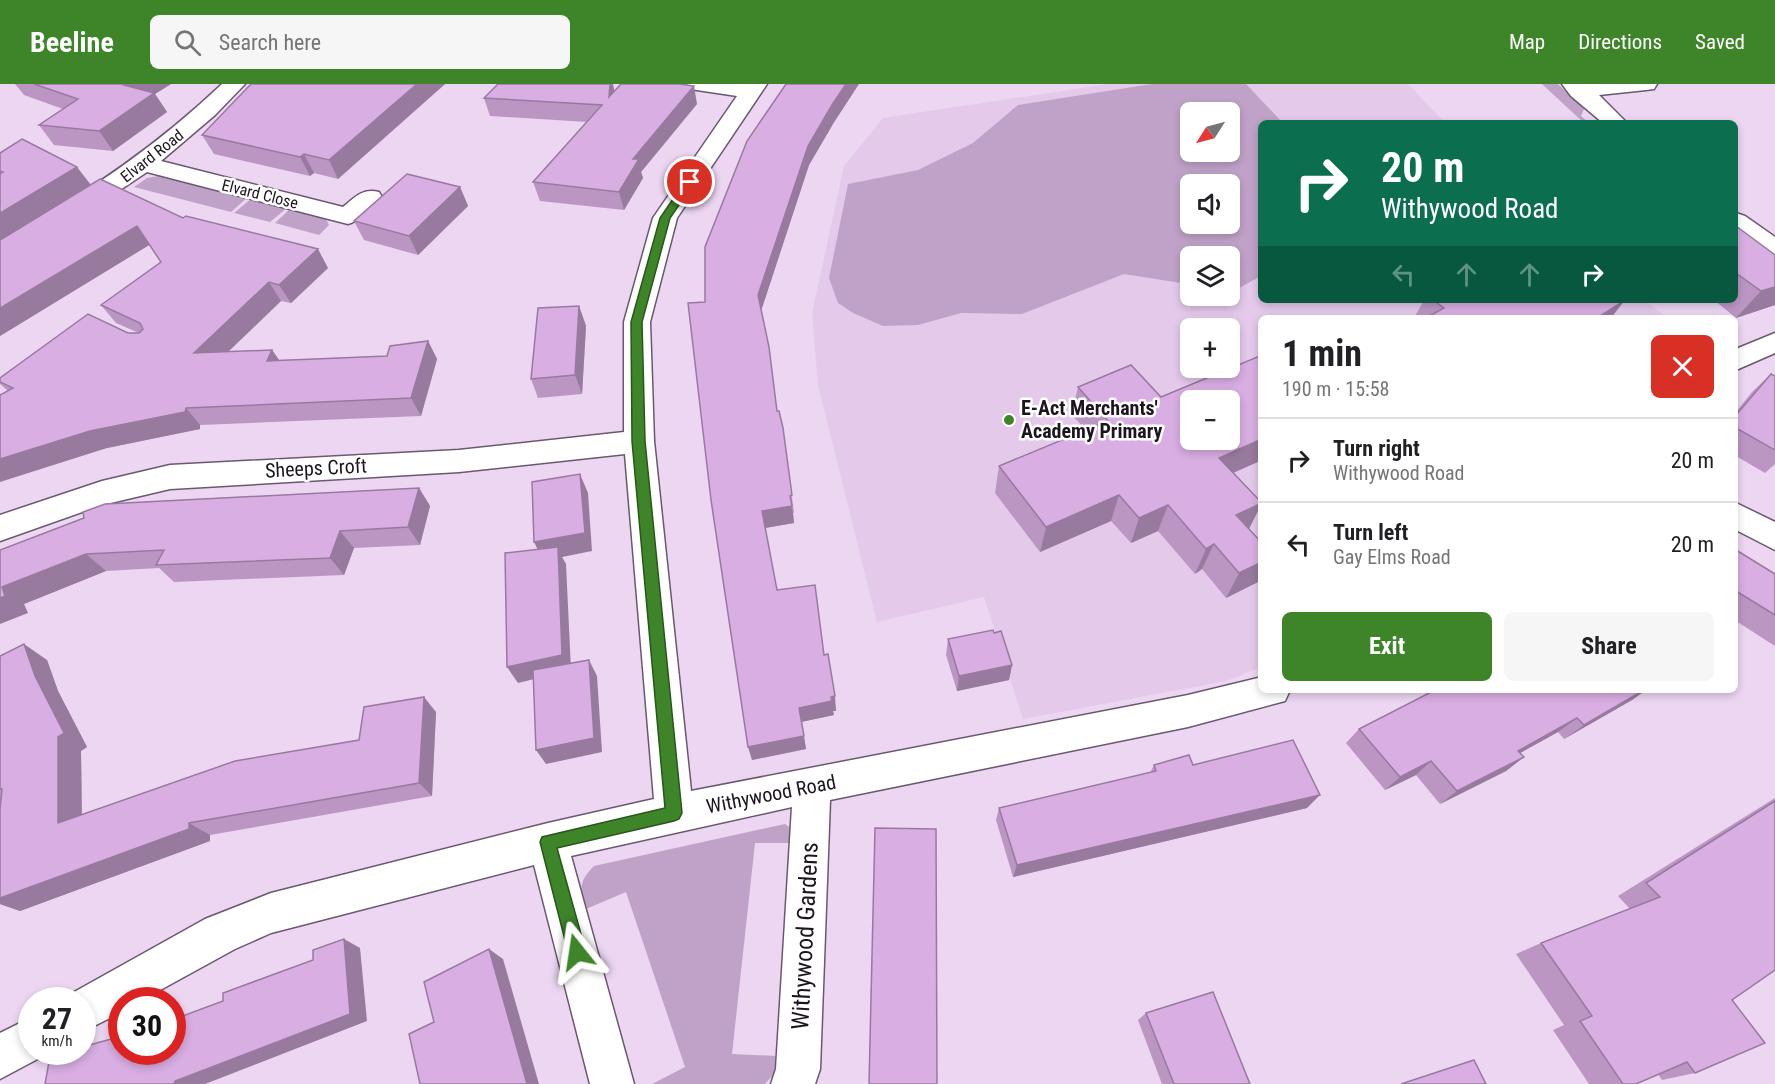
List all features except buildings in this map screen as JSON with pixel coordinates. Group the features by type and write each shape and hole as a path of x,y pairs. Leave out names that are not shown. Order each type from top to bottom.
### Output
{"street":[{"name":"Elvard Road","path":"0,254 74,213 145,164 205,114 234,84"},
{"path":"674,813 639,441 636,322 665,218 753,88 698,84"},
{"path":"1576,87 1646,84"},
{"path":"1576,87 1613,120"},
{"name":"Elvard Close","path":"145,164 340,224 370,197"},
{"path":"1738,222 1775,249"},
{"path":"1738,359 1775,342"},
{"name":"Sheeps Croft","path":"0,528 102,493 170,477 459,461 639,441"},
{"path":"1738,516 1775,537"},
{"name":"Withywood Road","path":"96,1003 220,934 271,913 548,842 674,813 1188,711 1260,693"},
{"name":"Withywood Gardens","path":"793,1084 798,1069 812,787"},
{"path":"548,842 612,1084"},
{"path":"0,1057 18,1047"}],"shaded area":[{"name":"E-Act Merchants' Academy Primary","path":"1108,84 1408,84 1442,120 1258,120 1258,303 1649,303 1663,315 1258,315 1258,668 1226,681 1023,719 984,597 877,622 818,385 812,313 844,166 883,118"},
{"path":"1152,84 1246,84 1280,120 1258,120 1258,278 1240,288 1240,246 1180,246 1180,283 1124,274 1022,314 961,313 918,325 883,326 853,313 838,303 829,278 848,184 918,170 973,143 1018,105"},
{"path":"1542,84 1558,84 1584,109 1581,116 1586,120 1581,120"},
{"path":"164,175 248,197 231,212 134,187 147,178"},
{"path":"252,198 287,208 270,222 234,213"},
{"path":"291,208 325,217 329,225 319,235 275,223"},
{"path":"785,824 795,831 794,843 755,843 732,1054 776,1056 774,1074 765,1084 652,1084 685,1067 626,892 586,909 582,890 585,877 594,866"}],"place":[{"name":"E-Act Merchants' Academy Primary","path":"1009,420"}],"route":[{"path":"577,952 548,842 674,813 639,441 636,322 665,218 690,182"}]}
